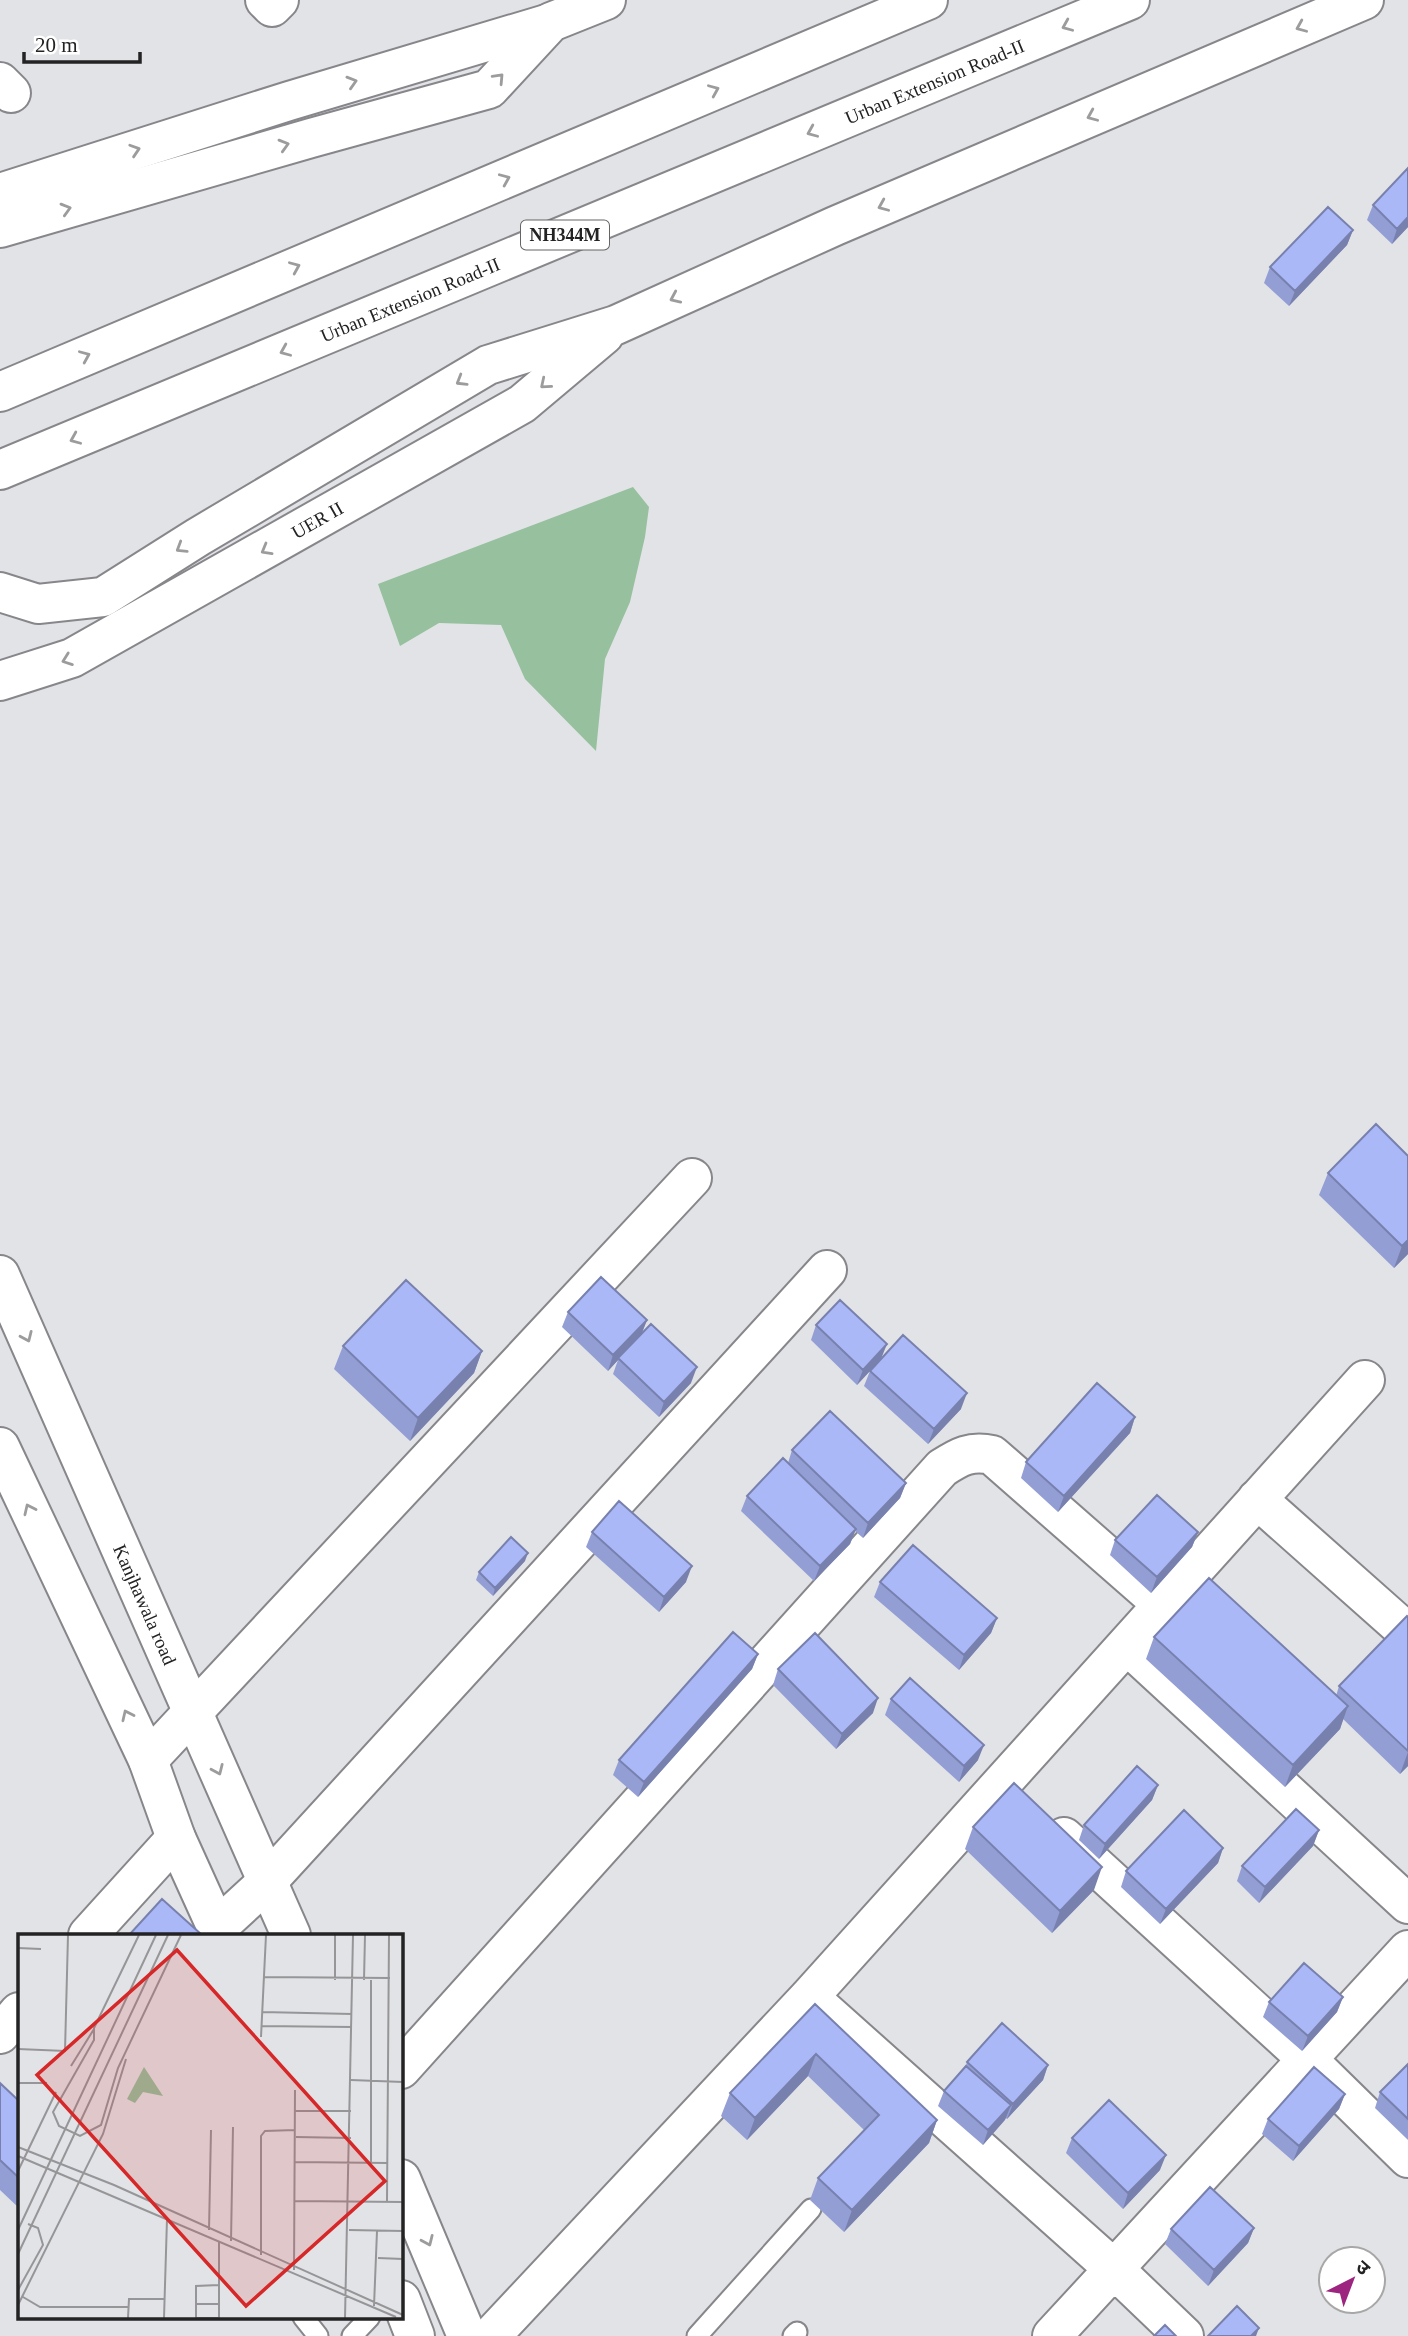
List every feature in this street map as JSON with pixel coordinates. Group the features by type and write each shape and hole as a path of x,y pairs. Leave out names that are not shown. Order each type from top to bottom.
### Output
{"main road":[{"path":"265,0 272,7 279,0"},
{"path":"0,193 289,101 551,22 606,0"},
{"path":"0,392 928,0"},
{"name":"Urban Extension Road-II","path":"0,470 1130,0"},
{"path":"0,592 38,604 103,597 210,530 488,365 616,325 835,226 1364,0"},
{"path":"0,228 489,89 551,22"},
{"name":"UER II","path":"0,681 72,658 522,404 616,325"},
{"path":"148,1760 692,1178"},
{"path":"1,1452 148,1760 176,1838 219,1932 827,1270"},
{"name":"Kanjhawala road","path":"0,1275 291,1934"},
{"path":"491,2336 809,1997 1365,1380"},
{"path":"402,2068 942,1468 958,1458 977,1451 992,1455 1162,1604"},
{"path":"1257,1499 1408,1633"},
{"path":"1127,1645 1408,1905"},
{"path":"1003,1781 1308,2060 1408,2158"},
{"path":"89,1934 176,1838"},
{"path":"1052,2336 1408,1950"},
{"path":"809,1997 1114,2269 1184,2336"},
{"path":"0,2034 18,2013"},
{"path":"402,2181 467,2336"},
{"path":"402,2303 415,2336"}],"lane":[{"path":"697,2336 811,2209"},
{"path":"304,2318 317,2336"},
{"path":"352,2336 369,2318"}],"green space":[{"path":"633,487 649,507 645,537 630,602 605,659 596,751 525,679 501,625 439,623 400,646 378,584"}],"building":[{"path":"1408,168 1408,217 1397,229 1373,205"},
{"path":"1328,207 1353,230 1295,291 1270,267"},
{"path":"1376,1124 1408,1156 1408,1240 1402,1246 1328,1173"},
{"path":"601,1277 647,1320 613,1355 568,1312"},
{"path":"406,1280 482,1351 418,1418 343,1346"},
{"path":"840,1300 887,1344 863,1370 816,1325"},
{"path":"651,1324 697,1367 664,1402 618,1358"},
{"path":"903,1335 967,1393 934,1429 870,1371"},
{"path":"1097,1383 1135,1417 1064,1496 1026,1462"},
{"path":"830,1411 906,1483 868,1523 792,1450"},
{"path":"783,1458 856,1529 820,1566 747,1496"},
{"path":"1157,1495 1198,1532 1157,1577 1115,1540"},
{"path":"619,1501 692,1566 664,1597 592,1532"},
{"path":"511,1537 528,1553 495,1588 479,1572"},
{"path":"913,1545 997,1618 964,1655 880,1582"},
{"path":"1209,1578 1348,1706 1293,1765 1154,1637"},
{"path":"1408,1617 1408,1751 1339,1686"},
{"path":"733,1632 758,1654 644,1782 619,1760"},
{"path":"815,1633 878,1698 842,1734 778,1669"},
{"path":"910,1678 984,1745 964,1766 891,1699"},
{"path":"1137,1766 1158,1785 1105,1844 1084,1825"},
{"path":"1014,1783 1102,1867 1060,1911 973,1827"},
{"path":"1296,1809 1319,1830 1265,1887 1242,1866"},
{"path":"1184,1810 1223,1848 1166,1909 1126,1871"},
{"path":"162,1899 201,1934 130,1934"},
{"path":"1304,1963 1343,1997 1308,2036 1269,2002"},
{"path":"815,2004 937,2120 852,2210 818,2178 879,2115 816,2054 755,2118 730,2093"},
{"path":"1002,2023 1048,2065 1013,2104 967,2062"},
{"path":"1408,2064 1408,2119 1380,2092"},
{"path":"966,2066 1011,2105 988,2130 944,2091"},
{"path":"1314,2067 1345,2094 1299,2146 1268,2119"},
{"path":"0,2083 18,2100 18,2177 0,2160"},
{"path":"1109,2100 1166,2155 1128,2193 1072,2138"},
{"path":"1210,2187 1254,2228 1214,2270 1171,2229"},
{"path":"1237,2306 1259,2328 1251,2336 1208,2336"},
{"path":"1165,2325 1176,2336 1154,2336"}]}
